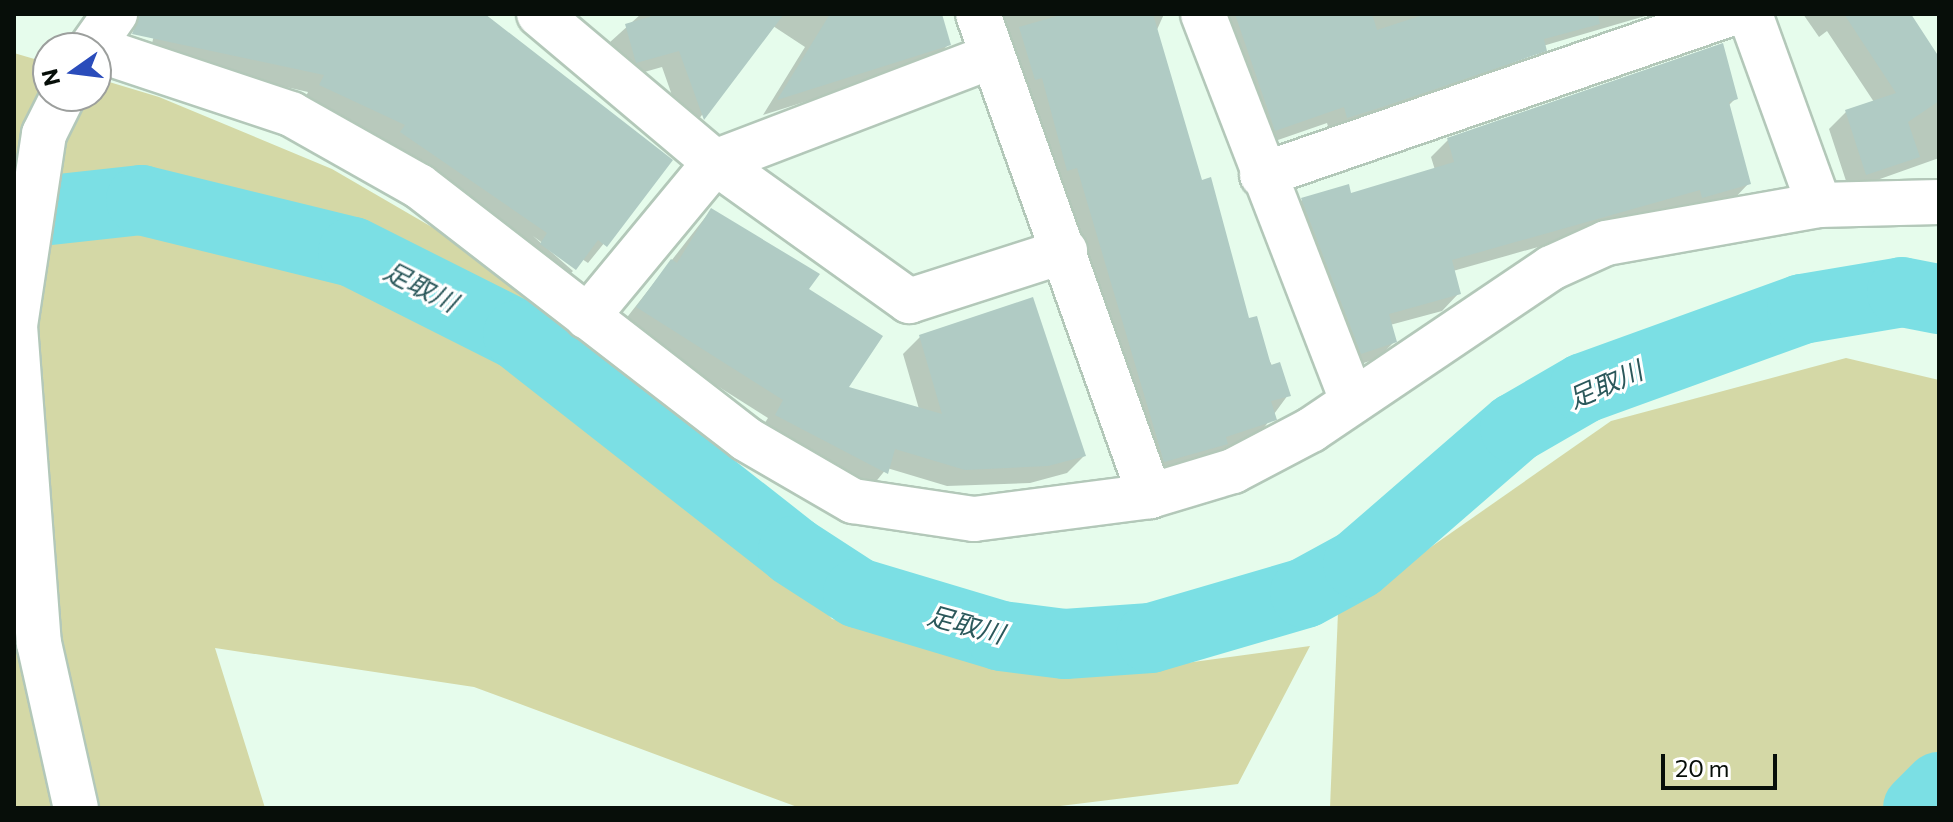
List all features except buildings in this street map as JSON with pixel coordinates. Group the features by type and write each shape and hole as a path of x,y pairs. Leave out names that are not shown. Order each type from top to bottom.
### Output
{"street":[{"path":"99,32 115,14"},
{"path":"539,14 715,162 909,301 1065,251"},
{"path":"978,14 1150,496"},
{"path":"1203,14 1262,175 1352,401"},
{"path":"1262,175 1730,14"},
{"path":"1750,14 1819,205"},
{"path":"112,49 291,114 419,186 746,439 853,501 974,519 1150,496 1233,471 1352,401 1551,268 1606,243 1819,205 1939,202"},
{"path":"587,317 715,162 992,56"},
{"path":"53,115 21,267 15,326 39,643 76,808"}],"green space":[{"path":"14,53 32,58 32,112 112,112 112,83 159,97 332,169 449,237 614,358 832,619 1098,675 1310,646 1238,784 1044,808 800,808 474,687 215,648 265,808 14,808"},
{"path":"1846,358 1939,380 1939,808 1330,808 1338,612 1611,421"}],"waterway":[{"name":"足取川","path":"14,214 141,200 353,252 518,335 793,551 858,593 1001,636 1065,644 1151,638 1305,593 1358,564 1515,428 1584,388 1802,309 1902,292 1939,299"},
{"name":"足取川","path":"1918,808 1939,787"}]}
